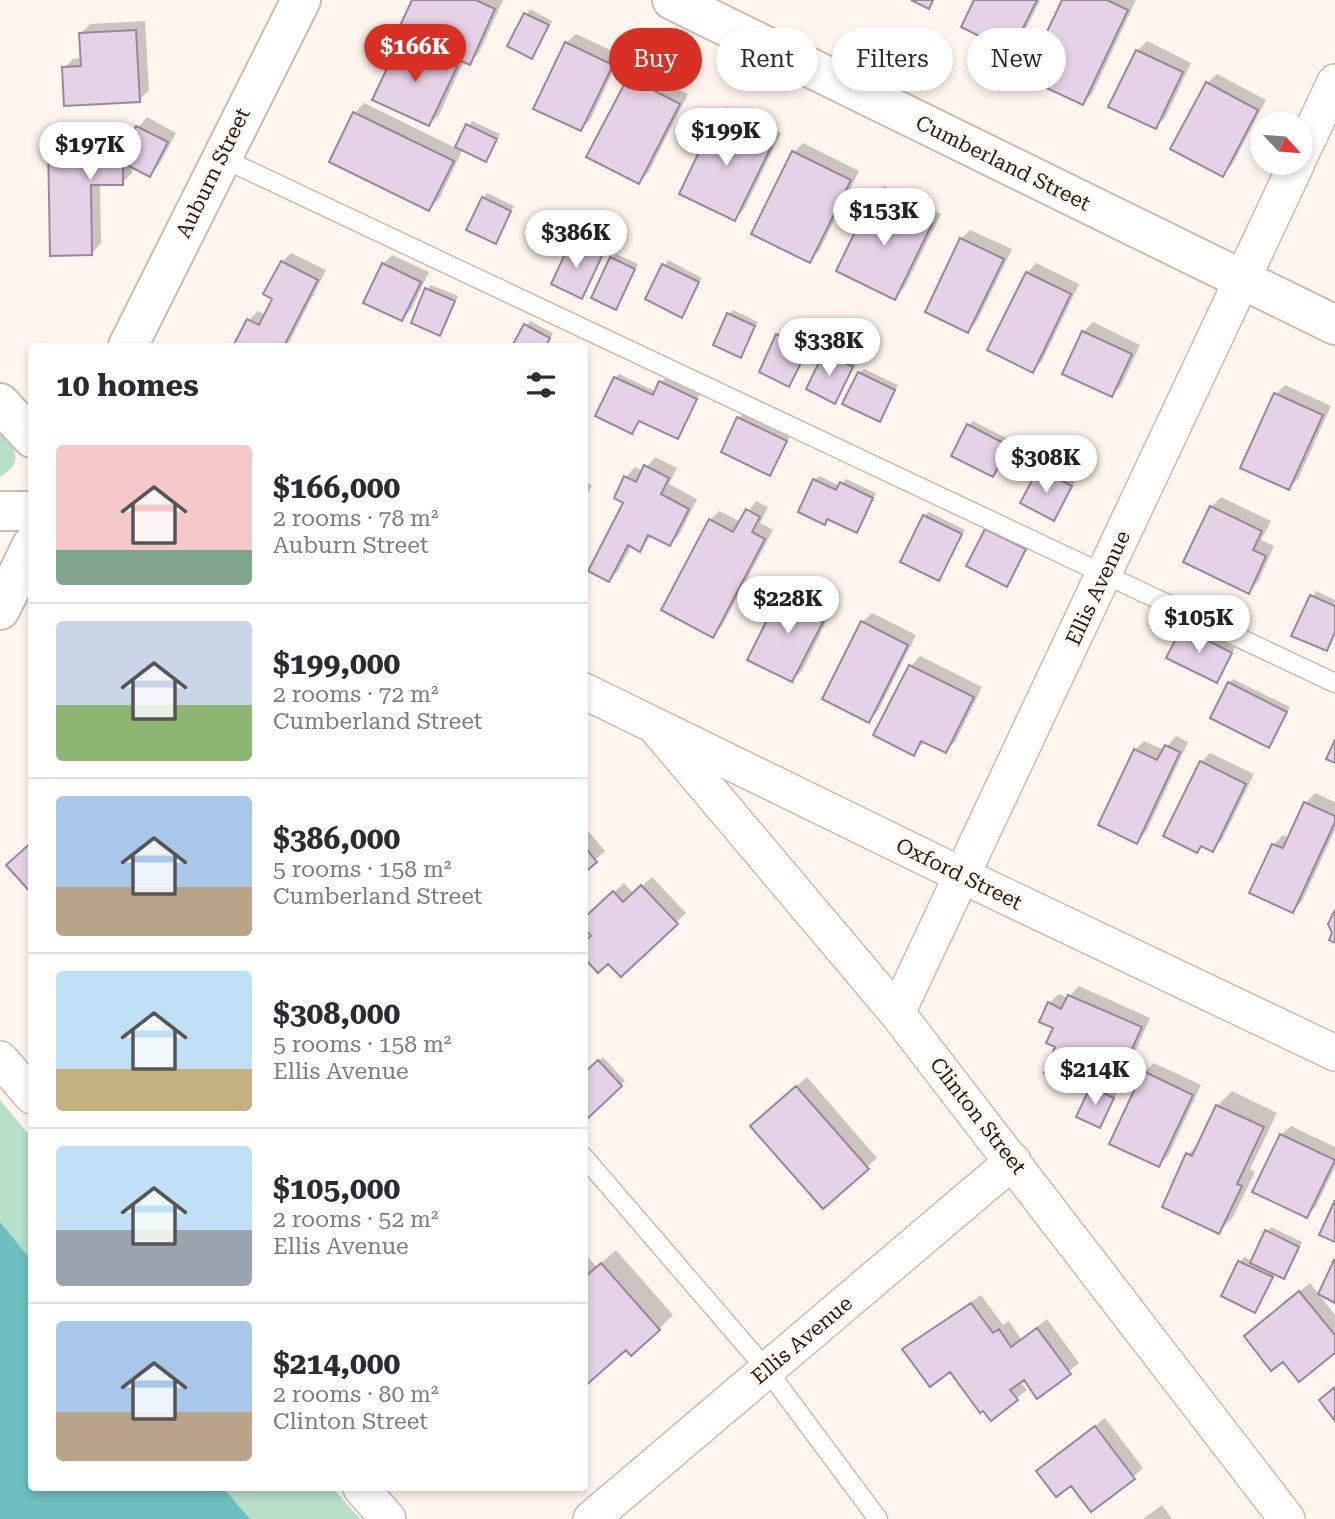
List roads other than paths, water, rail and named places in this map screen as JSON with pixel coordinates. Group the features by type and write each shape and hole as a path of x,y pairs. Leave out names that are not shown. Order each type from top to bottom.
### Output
{"street":[{"name":"Auburn Street","path":"129,343 220,157 301,0"},
{"name":"Cumberland Street","path":"672,0 1335,325"},
{"path":"1313,129 1335,82"},
{"name":"Ellis Avenue","path":"898,1013 1291,175"},
{"path":"0,403 28,434"},
{"path":"0,510 28,511"},
{"path":"0,610 27,565"},
{"name":"Oxford Street","path":"588,693 962,876 1335,1053"},
{"name":"Clinton Street","path":"654,725 898,1013 1287,1519"},
{"path":"0,1059 28,1091"},
{"name":"Ellis Avenue","path":"591,1519 1013,1161"},
{"path":"365,1491 388,1519"}],"lane":[{"path":"220,157 1335,682"},
{"path":"588,1162 767,1370 878,1519"}],"water":[{"path":"0,1222 28,1256 28,1491 226,1491 250,1519 0,1519"}]}
